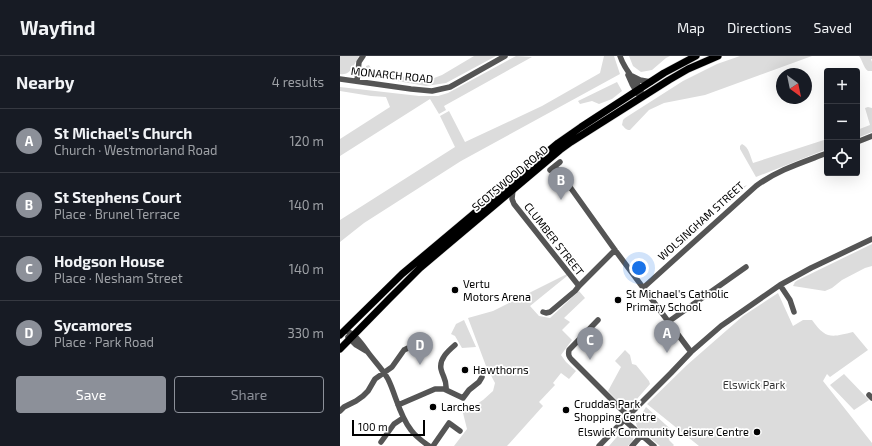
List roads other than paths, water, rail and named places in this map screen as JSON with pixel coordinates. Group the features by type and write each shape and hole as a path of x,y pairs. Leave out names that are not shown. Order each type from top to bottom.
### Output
{"main road":[{"name":"SCOTSWOOD ROAD","path":"342,333 416,262 569,135 638,90 696,56"},
{"name":"SCOTSWOOD ROAD","path":"340,349 420,268 560,150 688,69 718,56"}],"street":[{"path":"357,81 359,62 363,56"},
{"name":"MONARCH ROAD","path":"340,79 419,90 437,90 454,85 506,56"},
{"path":"620,56 642,98"},
{"path":"629,73 640,80 651,82"},
{"path":"860,141 872,136"},
{"name":"WOLSINGHAM STREET","path":"643,288 756,186 768,177 824,154"},
{"path":"560,162 553,168 691,352"},
{"name":"CLUMBER STREET","path":"513,189 512,199 514,204 579,286"},
{"name":"CLUMBER STREET","path":"499,201 514,204"},
{"path":"599,446 691,352 721,326 780,285 811,268 872,239"},
{"name":"CLUMBER STREET","path":"543,312 550,312 575,291 615,250"},
{"path":"668,322 746,268"},
{"path":"780,285 790,300 794,312"},
{"path":"598,320 569,350 569,357 641,436 654,446"},
{"path":"342,333 352,337 362,344 384,373 406,423 415,435 429,446"},
{"path":"340,411 363,396 368,391 375,379 394,365 406,348 424,343"},
{"path":"446,390 447,384 440,368 442,359 455,345"},
{"path":"460,405 469,390 479,382 482,377"},
{"path":"398,405 435,389 444,389 463,398"},
{"path":"381,442 394,424 403,418"},
{"path":"433,446 449,423 460,431"},
{"path":"632,446 641,436"}],"place":[{"name":"St Stephens Court","path":"561,200"},
{"name":"Vertu Motors Arena","path":"455,290"},
{"name":"St Michael's Catholic Primary School","path":"618,300"},
{"name":"St Michael's Church","path":"667,353"},
{"name":"Hodgson House","path":"590,360"},
{"name":"Sycamores","path":"420,365"},
{"name":"Hawthorns","path":"465,370"},
{"name":"Larches","path":"433,407"},
{"name":"Cruddas Park Shopping Centre","path":"566,410"},
{"name":"Elswick Community Leisure Centre","path":"757,432"}],"park label":[{"name":"Elswick Park","path":"754,385"}]}
